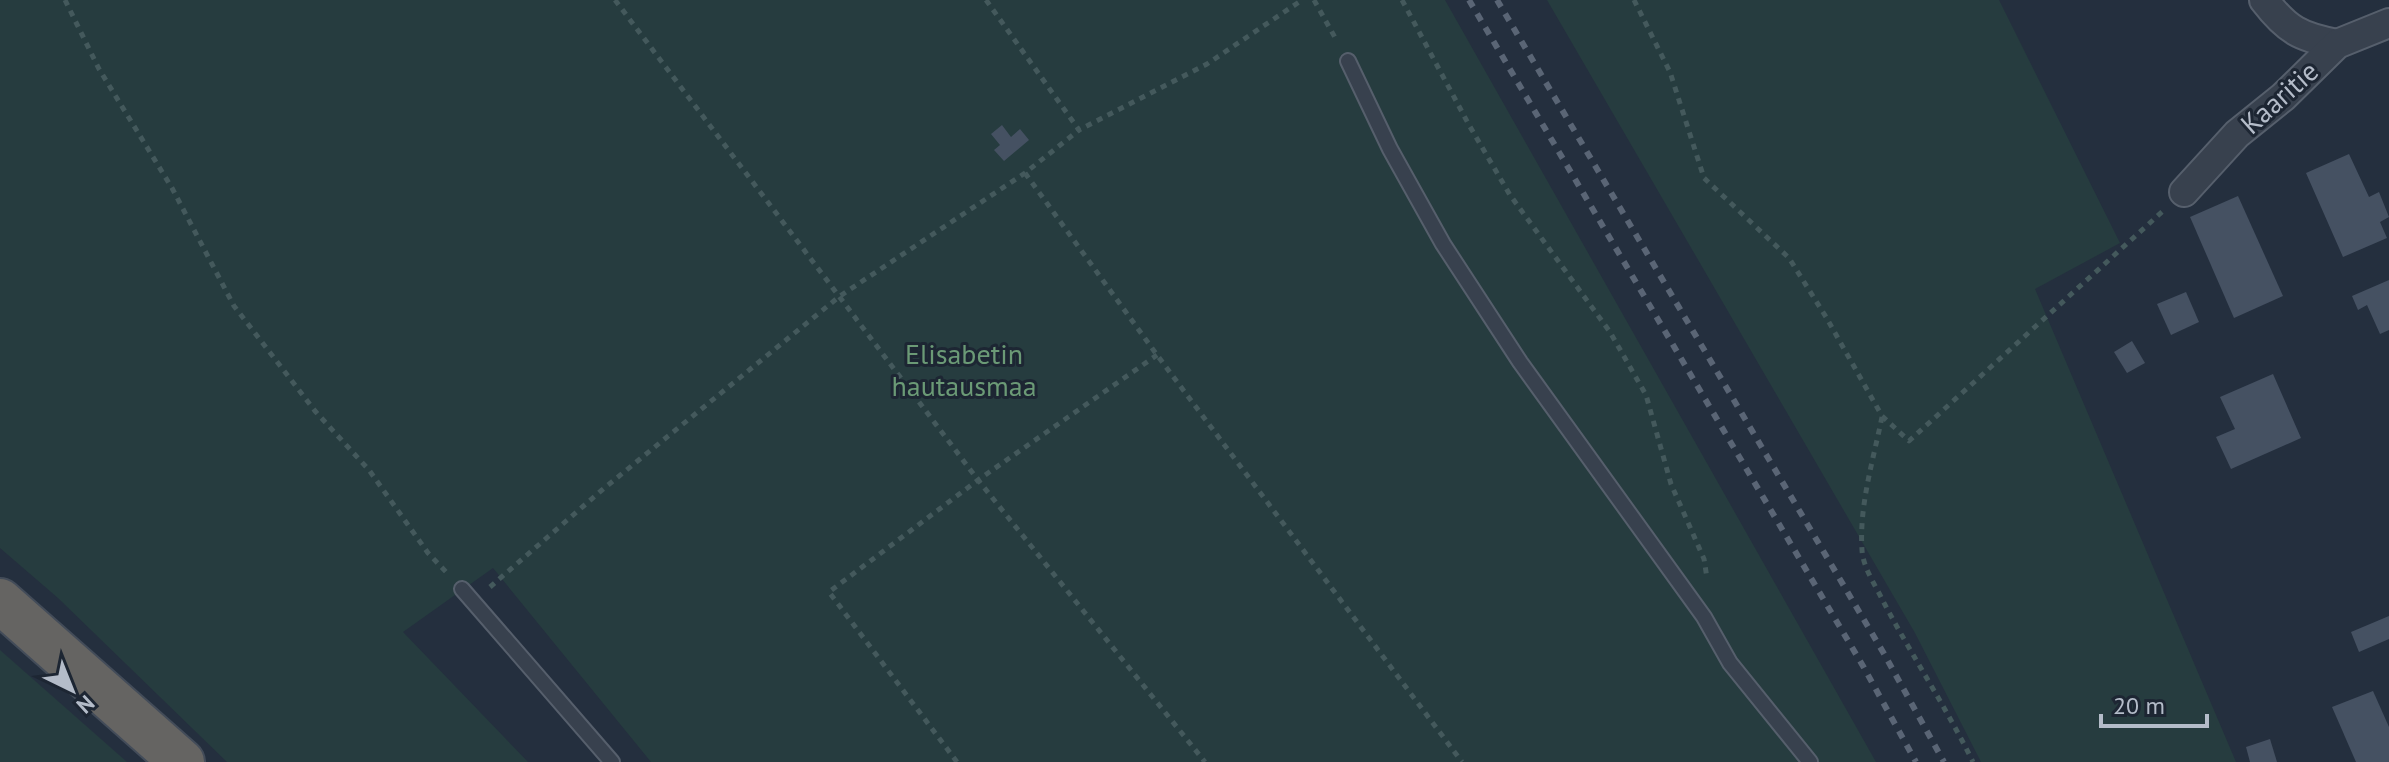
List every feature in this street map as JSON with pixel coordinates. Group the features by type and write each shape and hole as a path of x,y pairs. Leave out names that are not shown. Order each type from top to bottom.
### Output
{"highway":[{"path":"0,601 182,762"}],"street":[{"path":"2264,0 2282,22 2310,39 2337,44"},
{"name":"Kaaritie","path":"2184,192 2237,134 2283,97 2337,44 2387,31"}],"lane":[{"path":"1348,61 1390,149 1443,244 1520,362 1704,617 1730,663 1810,762"},
{"path":"462,589 612,762"}],"path":[{"path":"65,0 99,69 172,188 234,306 315,411 369,470 428,553 462,589"},
{"path":"615,0 978,480 1205,762"},
{"path":"986,0 1079,130"},
{"path":"473,601 602,490 840,296 1025,173 1079,130 1207,64 1302,0"},
{"path":"1314,0 1348,61"},
{"path":"1402,0 1510,195 1610,332 1646,395 1671,484 1704,559 1709,591 1704,617"},
{"path":"1634,0 1670,72 1704,178 1789,258 1882,416 1909,441 2184,192"},
{"path":"1025,173 1157,355 1462,762"},
{"path":"957,762 829,592 978,480 1157,355"},
{"path":"1882,416 1863,514 1862,554 1903,639 1973,762"}],"green space":[{"name":"Elisabetin hautausmaa","path":"0,0 1445,0 1876,762 651,762 493,568 403,632 528,762 227,762 58,598 0,548"},
{"path":"1547,0 1999,0 2120,243 2035,289 2236,762 1981,762 1915,633"},
{"path":"0,650 127,762 0,762"}],"building":[{"path":"1002,125 1011,137 1020,129 1029,140 1004,161 994,150 1000,145 991,134"},
{"path":"2349,154 2369,197 2379,192 2389,217 2380,222 2387,238 2343,257 2306,173"},
{"path":"2238,196 2283,296 2234,318 2190,217"},
{"path":"2389,280 2389,330 2380,334 2367,305 2358,310 2352,296"},
{"path":"2186,292 2199,322 2171,335 2157,304"},
{"path":"2132,341 2145,363 2127,373 2114,352"},
{"path":"2273,374 2301,438 2231,469 2216,437 2235,429 2220,397"},
{"path":"2389,616 2389,639 2359,652 2351,632"},
{"path":"2373,691 2389,727 2389,762 2356,762 2332,707"},
{"path":"2270,739 2277,762 2250,762 2246,747"}],"railway":[{"path":"1469,0 1863,666 1916,762"},
{"path":"1497,0 1883,652 1944,762"}]}
